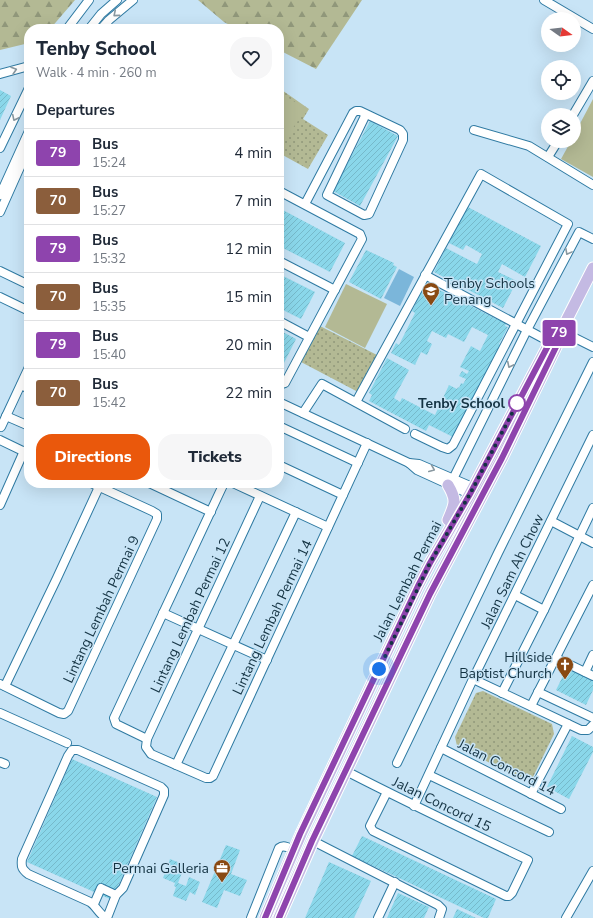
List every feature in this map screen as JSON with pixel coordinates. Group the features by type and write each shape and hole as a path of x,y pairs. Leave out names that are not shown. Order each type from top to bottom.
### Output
{"main road":[{"name":"Jalan Lembah Permai","path":"279,918 312,841 430,594 482,496 553,354 561,331 593,268"},
{"name":"Jalan Lembah Permai","path":"265,918 294,850 430,563 471,491 550,342 561,331"},
{"path":"430,563 455,502 450,482"},
{"path":"274,918 288,896"}],"street":[{"path":"93,24 117,0"},
{"path":"105,24 133,0"},
{"path":"544,0 593,29"},
{"path":"71,24 88,1"},
{"path":"0,74 24,67"},
{"path":"577,108 593,81"},
{"path":"0,148 24,98"},
{"path":"305,204 353,113 360,111 400,130 403,134 403,140 369,214 367,215 327,196 366,114"},
{"path":"474,130 528,146 593,185"},
{"path":"0,195 24,142"},
{"path":"548,157 554,148"},
{"path":"0,212 24,158"},
{"path":"356,402 481,174 568,224 453,445 448,449 442,448 415,434"},
{"path":"284,194 362,236 362,239 335,290 284,382"},
{"path":"450,482 527,330 579,232 593,239"},
{"path":"284,263 335,290"},
{"path":"0,271 24,282"},
{"path":"425,275 550,342"},
{"path":"532,294 543,300"},
{"path":"0,297 24,309"},
{"path":"284,324 309,337"},
{"path":"561,331 593,346"},
{"path":"397,763 498,553 593,362"},
{"path":"1,427 24,378"},
{"path":"303,413 322,384 405,429"},
{"path":"20,386 24,387"},
{"path":"284,404 409,463 417,470 482,496"},
{"path":"6,416 24,424"},
{"path":"284,428 358,463"},
{"name":"Jalan Sam Ah Chow","path":"414,806 473,679 593,435"},
{"path":"0,440 24,451"},
{"name":"Lintang Lembah Permai 14","path":"176,765 206,778 213,776 367,443"},
{"path":"0,505 24,456"},
{"path":"284,467 343,495"},
{"path":"3,685 57,578 99,488"},
{"name":"Lintang Lembah Permai 9","path":"3,685 59,713 64,714 68,711 157,519 157,514 101,488"},
{"path":"160,488 211,512"},
{"path":"222,488 114,718 116,724 147,743 151,754 176,765 296,512"},
{"path":"243,488 328,527"},
{"name":"Lintang Lembah Permai 12","path":"147,743 260,496"},
{"path":"502,693 593,508"},
{"path":"551,521 593,543"},
{"path":"531,706 593,585"},
{"path":"515,595 544,610"},
{"path":"163,613 267,660"},
{"path":"584,672 593,655"},
{"path":"556,658 593,676"},
{"path":"473,679 585,731 591,727"},
{"path":"538,692 593,718"},
{"path":"0,713 67,743"},
{"path":"531,794 568,724"},
{"name":"Jalan Concord 14","path":"442,748 561,809"},
{"path":"72,750 78,750 164,790 164,795 123,888 116,895 107,918 102,916 95,907 28,874 21,866 22,859 72,750"},
{"name":"Jalan Concord 15","path":"346,771 387,792 414,806 528,860 512,893 509,896 506,896 373,831 370,826 387,792"},
{"path":"428,775 549,832"},
{"path":"312,841 438,905 442,909 439,918"},
{"path":"251,918 279,848 285,846 294,850"},
{"path":"566,918 593,871"},
{"path":"378,918 395,882"},
{"path":"95,907 101,888 116,895"}],"green space":[{"path":"0,0 75,0 54,24 24,24 24,44 0,50"},
{"path":"198,0 362,0 316,69 284,53 284,24 228,24"},
{"path":"284,92 309,109 303,119 328,135 308,169 284,156"},
{"path":"287,97 306,109 284,141 284,102"},
{"path":"593,99 593,177 561,159 567,148 581,148 581,122"},
{"path":"346,284 387,304 365,348 325,327"},
{"path":"320,326 377,355 358,392 301,362"},
{"path":"483,691 552,724 554,734 533,777 523,780 457,746 455,737 476,693"}],"water":[{"path":"399,269 414,277 400,306 384,298"}],"building":[{"path":"0,90 11,96 0,120"},
{"path":"370,121 398,136 360,206 333,191"},
{"path":"466,206 541,246 525,277 502,264 498,272 517,281 503,308 434,272 446,248 477,264 482,254 466,245 463,250 447,242"},
{"path":"284,211 345,243 330,272 284,249"},
{"path":"366,250 394,263 393,265 397,267 381,299 349,282"},
{"path":"284,276 315,292 301,319 284,310"},
{"path":"426,283 498,320 500,318 507,322 505,326 508,327 453,437 429,425 426,431 369,401 372,395 369,393 387,358 409,370 394,398 400,402 402,398 435,415 449,385 457,389 466,379 459,376 462,371 467,374 469,371 460,367 471,346 480,351 488,335 472,327 464,342 448,334 446,338 432,331 427,341 432,344 427,355 421,352 415,365 391,353 396,343 399,345 415,313 412,311"},
{"path":"284,333 296,339 284,363"},
{"path":"567,668 593,681 593,690 586,705 556,690"},
{"path":"572,736 593,747 593,752 569,799 547,787"},
{"path":"72,759 157,797 112,900 27,862"},
{"path":"362,836 496,899 488,918 484,918 352,856"},
{"path":"226,845 240,850 231,874 247,880 240,896 224,890 217,908 202,902"},
{"path":"170,859 185,865 178,883 186,886 189,877 200,882 195,895 190,892 186,901 173,896 176,887 174,886 175,883 163,878"},
{"path":"329,862 371,881 354,918 305,918"},
{"path":"398,893 429,907 424,918 387,918"},
{"path":"457,909 476,918 453,918"}],"bus line":[{"name":"79","path":"265,918 300,834 424,574 470,494 550,342 561,331 556,347 502,458 430,594 312,841 279,918"}],"place":[{"name":"Tenby Schools Penang","path":"431,306"},
{"name":"Tenby School","path":"517,403"},
{"name":"Hillside Baptist Church","path":"565,680"},
{"name":"Permai Galleria","path":"222,883"}],"route":[{"path":"379,669 418,586 470,494 520,398 517,403"}]}
